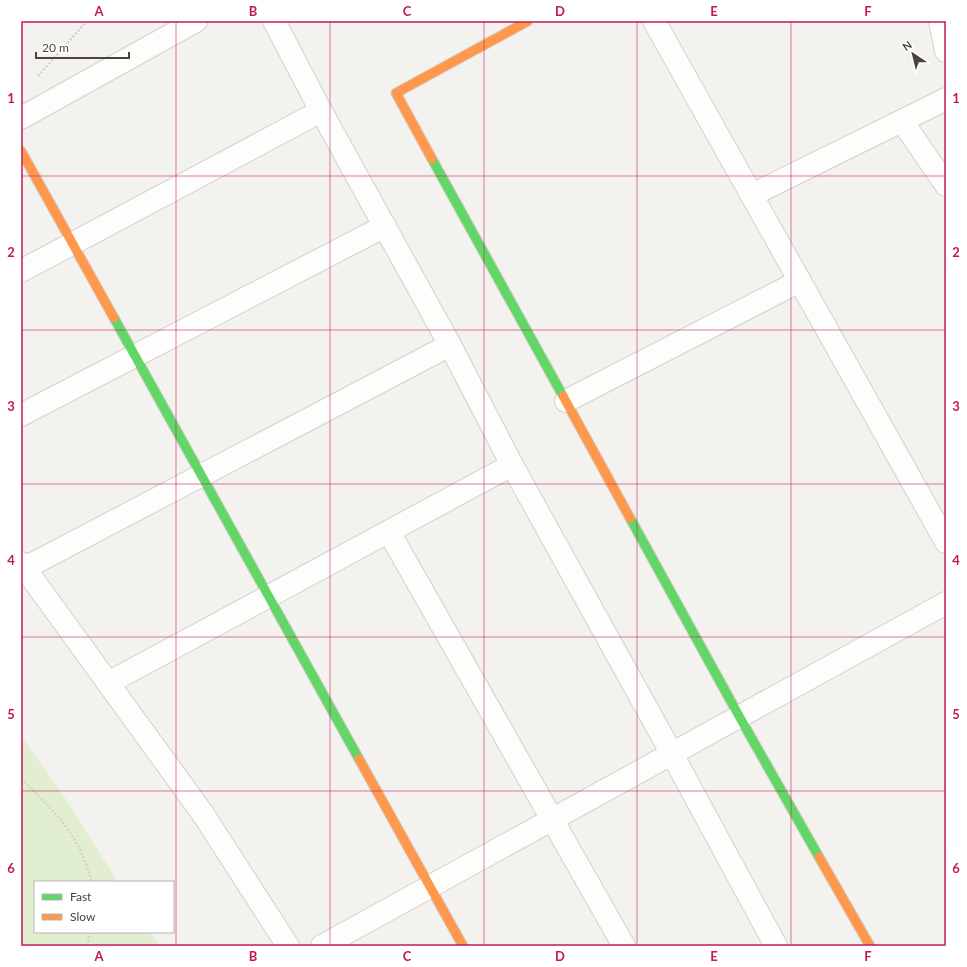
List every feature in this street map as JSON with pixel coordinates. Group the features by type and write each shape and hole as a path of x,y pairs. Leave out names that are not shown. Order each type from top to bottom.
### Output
{"street":[{"path":"21,118 196,21"},
{"path":"274,21 450,345 512,465 672,754 776,946"},
{"path":"528,21 396,93 739,716 870,946"},
{"path":"654,21 946,542"},
{"path":"940,21 946,51"},
{"path":"752,195 946,99"},
{"path":"21,271 321,110"},
{"path":"902,120 946,185"},
{"path":"21,151 463,946"},
{"path":"21,415 385,226"},
{"path":"566,401 800,281"},
{"path":"288,946 203,814 23,566 201,476 450,345"},
{"path":"108,683 512,465"},
{"path":"389,532 624,946"},
{"path":"322,946 946,603"}],"path":[{"path":"36,80 87,21"},
{"path":"21,780 42,799 64,824 83,854 91,881"},
{"path":"86,946 90,933"}],"green space":[{"path":"21,736 63,795 117,881 34,881 34,933 151,933 159,946 21,946"}],"traffic: fast":[{"path":"432,159 563,396"},
{"path":"114,318 359,759"},
{"path":"630,518 739,716 819,857"}],"traffic: slow":[{"path":"432,159 396,93 528,21"},
{"path":"21,151 114,318"},
{"path":"563,396 630,518"},
{"path":"359,759 463,946"},
{"path":"819,857 870,946"}]}
